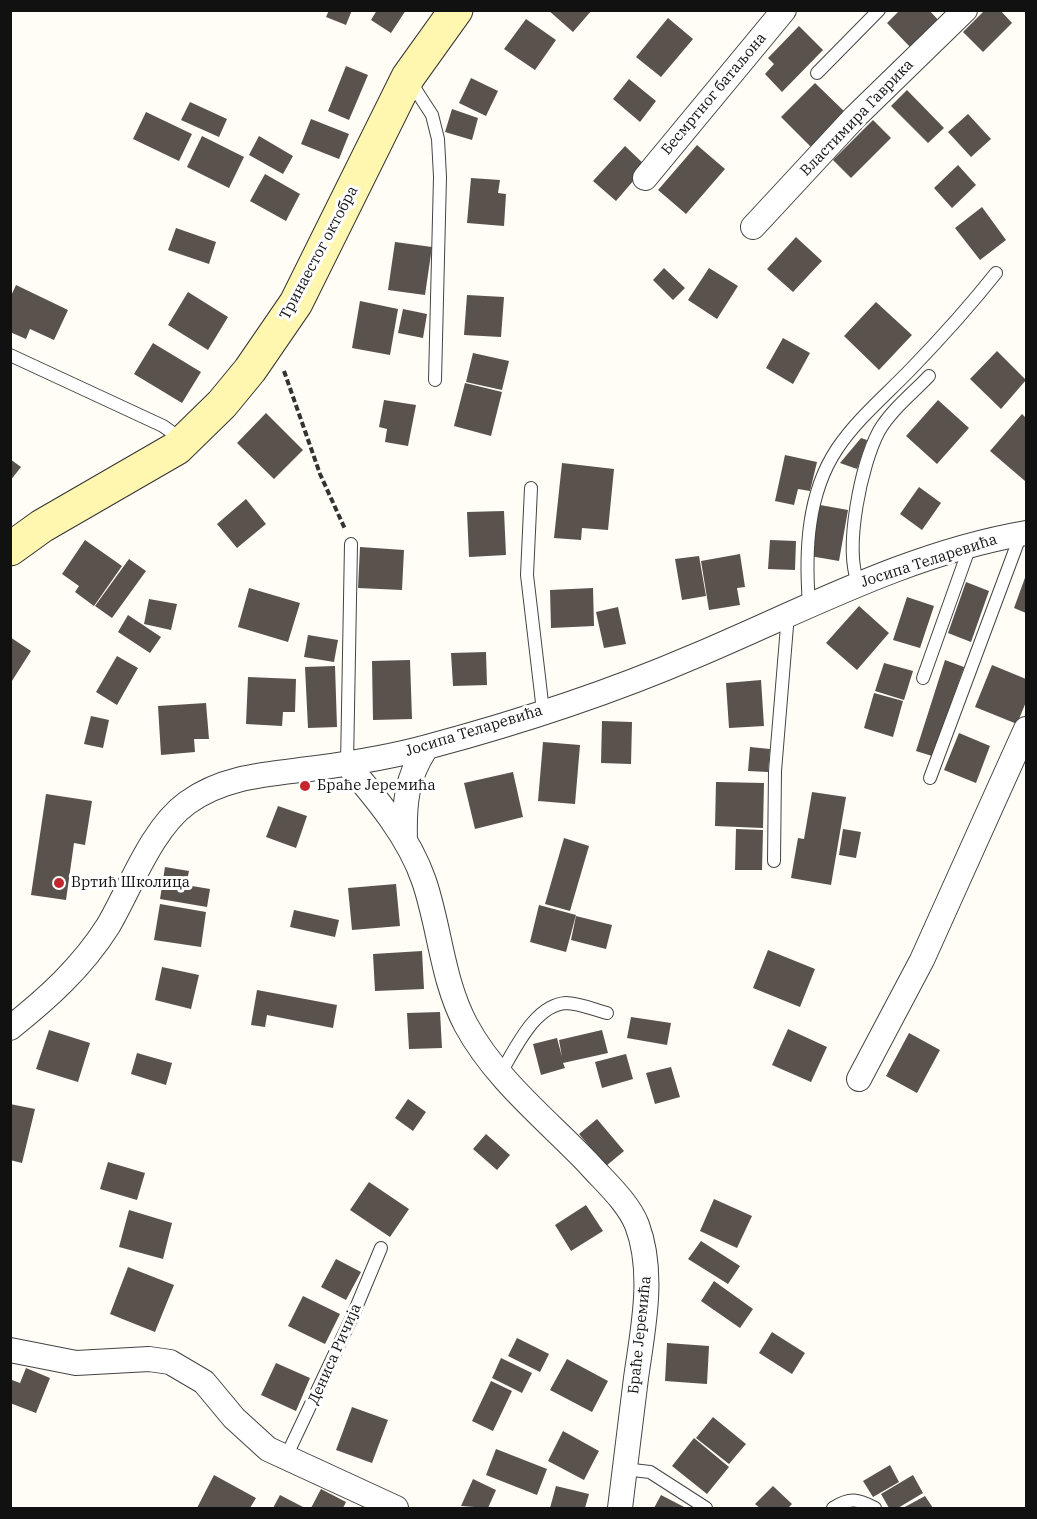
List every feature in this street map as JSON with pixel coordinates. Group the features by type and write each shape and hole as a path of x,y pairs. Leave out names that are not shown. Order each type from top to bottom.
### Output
{"street":[{"name":"Тринаестог октобра","path":"10,549 42,526 152,464 185,442 222,404 296,303 408,78 456,10"},
{"name":"Бесмртног батаљона","path":"645,178 784,10"},
{"name":"Властимира Гаврика","path":"753,227 855,117 965,10"},
{"name":"Јосипа Теларевића","path":"10,1028 40,1005 80,965 108,926 158,835 184,805 225,782 347,764 426,748 635,680 697,656 858,583 970,546 1024,533"},
{"path":"859,1078 922,960 1026,729"},
{"name":"Браће Јеремића","path":"405,840 406,793 416,763 426,748"},
{"name":"Браће Јеремића","path":"347,764 405,840 424,882 444,966 465,1024 500,1074 590,1166 625,1206 636,1225 647,1273 620,1509"},
{"path":"10,1350 76,1363 149,1359 170,1362 204,1382 234,1418 268,1449 285,1459 396,1509"}],"lane":[{"path":"817,73 879,10"},
{"path":"408,78 432,115 438,139 440,177 435,380"},
{"path":"774,861 775,771 805,554 815,502 836,451 859,422 952,327 996,273"},
{"path":"10,355 163,426 185,442"},
{"path":"858,583 853,567 851,538 855,509 873,447 880,430 929,376"},
{"path":"531,489 527,575 543,711"},
{"path":"930,778 1024,533"},
{"path":"347,764 351,544"},
{"path":"923,678 970,546"},
{"path":"500,1074 529,1028 554,1006 567,1003 607,1013"},
{"name":"Дениса Ричија","path":"285,1459 344,1335 381,1248"},
{"path":"624,1469 650,1472 706,1509"},
{"path":"833,1509 845,1500 858,1499 875,1509"}],"path":[{"path":"272,338 320,474 351,544"}],"building":[{"path":"329,10 352,10 346,25 326,17"},
{"path":"377,10 406,10 391,33 371,20"},
{"path":"548,10 592,10 573,32"},
{"path":"900,10 929,10 940,22 912,49 887,23"},
{"path":"985,10 1000,10 1012,23 983,52 963,32"},
{"path":"668,18 693,39 661,77 636,57"},
{"path":"526,19 556,40 535,70 504,49"},
{"path":"799,26 823,50 782,92 765,74 774,64 768,58"},
{"path":"346,66 368,75 349,120 328,111"},
{"path":"471,78 498,91 486,116 459,103"},
{"path":"629,79 656,101 640,122 613,99"},
{"path":"815,83 846,113 812,148 781,117"},
{"path":"907,90 944,128 928,143 891,106"},
{"path":"190,102 227,119 219,137 181,120"},
{"path":"452,109 478,118 472,140 445,132"},
{"path":"146,112 192,134 179,161 133,139"},
{"path":"968,114 991,139 971,157 948,132"},
{"path":"311,119 349,134 339,159 301,144"},
{"path":"873,120 891,138 851,178 833,160"},
{"path":"202,136 244,157 229,188 187,167"},
{"path":"259,136 293,156 283,174 249,155"},
{"path":"697,145 725,169 686,214 658,190"},
{"path":"625,146 646,166 616,201 593,181"},
{"path":"958,165 976,185 952,208 934,188"},
{"path":"265,174 300,194 286,221 250,201"},
{"path":"471,178 500,180 498,193 506,194 504,226 467,223"},
{"path":"982,207 1006,240 980,260 955,228"},
{"path":"176,228 216,242 209,264 168,250"},
{"path":"796,237 822,261 793,292 767,269"},
{"path":"395,242 432,247 425,295 388,290"},
{"path":"664,268 685,288 673,300 653,280"},
{"path":"709,268 738,286 717,319 688,300"},
{"path":"16,285 68,310 54,340 30,329 26,339 10,332 10,298"},
{"path":"188,292 228,317 208,350 168,325"},
{"path":"467,295 504,297 501,337 464,335"},
{"path":"360,301 398,309 390,355 352,348"},
{"path":"876,302 912,335 879,370 844,336"},
{"path":"403,309 427,314 423,338 398,333"},
{"path":"783,338 810,353 793,384 766,368"},
{"path":"153,343 201,372 182,403 134,374"},
{"path":"997,351 1026,380 1001,409 970,379"},
{"path":"473,353 509,361 502,390 466,382"},
{"path":"465,383 502,392 491,436 454,426"},
{"path":"384,400 416,405 408,446 385,442 387,429 379,427"},
{"path":"938,400 969,428 937,464 906,436"},
{"path":"266,413 303,450 274,479 237,443"},
{"path":"1022,414 1026,418 1025,481 990,451"},
{"path":"861,438 867,440 857,469 840,463"},
{"path":"785,455 817,462 810,491 798,489 794,505 775,501"},
{"path":"10,459 21,467 10,481"},
{"path":"562,463 614,469 608,530 582,528 581,540 554,538"},
{"path":"919,487 941,503 922,530 900,514"},
{"path":"246,499 266,524 237,548 217,524"},
{"path":"820,505 848,510 839,561 810,556"},
{"path":"504,511 506,555 469,557 467,512"},
{"path":"85,540 122,566 94,606 75,592 79,586 62,574"},
{"path":"770,540 796,541 795,570 768,569"},
{"path":"360,547 404,550 402,590 358,588"},
{"path":"740,554 745,587 737,588 740,605 709,610 701,561"},
{"path":"699,556 706,596 682,600 675,559"},
{"path":"129,559 146,571 112,618 95,606"},
{"path":"1026,575 1026,613 1014,608"},
{"path":"966,582 989,591 971,642 948,633"},
{"path":"249,588 300,603 288,642 238,627"},
{"path":"593,588 594,626 551,628 550,590"},
{"path":"907,597 934,606 920,648 893,640"},
{"path":"149,599 177,604 171,630 144,624"},
{"path":"859,606 889,633 857,670 826,643"},
{"path":"618,607 626,644 604,648 596,612"},
{"path":"128,615 161,637 150,653 118,632"},
{"path":"308,635 338,640 334,662 304,657"},
{"path":"10,637 31,651 10,684"},
{"path":"486,652 487,685 453,686 451,653"},
{"path":"117,656 138,668 117,705 96,692"},
{"path":"410,660 412,719 373,720 372,661"},
{"path":"945,660 964,667 932,756 916,751"},
{"path":"884,663 913,671 904,700 875,691"},
{"path":"992,665 1026,679 1026,702 1017,724 975,707"},
{"path":"335,666 337,727 308,728 305,667"},
{"path":"248,677 296,679 295,712 283,712 282,726 246,724"},
{"path":"761,680 764,726 729,728 726,683"},
{"path":"874,693 903,701 893,737 864,728"},
{"path":"206,703 209,739 194,739 195,752 161,755 158,706"},
{"path":"91,716 109,720 103,748 84,744"},
{"path":"602,721 632,722 631,764 601,763"},
{"path":"959,733 990,746 976,783 944,770"},
{"path":"543,742 580,745 575,804 538,801"},
{"path":"750,747 770,749 768,772 748,771"},
{"path":"513,772 523,817 475,829 464,783"},
{"path":"716,782 764,783 763,828 715,826"},
{"path":"812,792 846,797 831,885 791,878 798,838 804,839"},
{"path":"46,794 92,801 85,845 74,843 66,900 31,895"},
{"path":"278,806 307,816 296,848 266,837"},
{"path":"736,829 763,830 762,870 735,870"},
{"path":"843,829 861,832 856,858 839,855"},
{"path":"564,838 589,846 570,911 545,904"},
{"path":"165,867 189,871 186,885 210,889 207,907 160,899"},
{"path":"396,884 400,926 352,930 348,888"},
{"path":"160,904 206,912 201,947 154,940"},
{"path":"539,905 576,915 566,952 530,942"},
{"path":"294,910 339,920 335,937 290,927"},
{"path":"576,916 612,925 606,949 571,940"},
{"path":"768,950 815,969 800,1007 753,988"},
{"path":"422,951 424,989 375,991 373,954"},
{"path":"162,967 199,975 191,1009 155,1000"},
{"path":"257,990 337,1005 333,1028 267,1015 265,1027 251,1025"},
{"path":"440,1012 442,1048 409,1049 407,1013"},
{"path":"631,1017 671,1023 667,1045 627,1038"},
{"path":"788,1029 827,1047 811,1082 772,1065"},
{"path":"49,1030 90,1043 78,1082 36,1069"},
{"path":"602,1030 608,1053 563,1063 565,1068 541,1075 533,1044 557,1038 562,1057 559,1040"},
{"path":"909,1033 940,1050 917,1093 886,1076"},
{"path":"137,1053 172,1063 166,1085 131,1074"},
{"path":"626,1054 633,1079 602,1088 595,1062"},
{"path":"671,1067 680,1097 655,1104 646,1073"},
{"path":"408,1099 426,1112 413,1131 395,1118"},
{"path":"10,1104 35,1109 22,1163 10,1160"},
{"path":"597,1119 624,1151 606,1166 579,1134"},
{"path":"486,1134 510,1155 497,1170 473,1149"},
{"path":"108,1162 145,1173 137,1200 100,1189"},
{"path":"369,1182 409,1209 390,1237 350,1210"},
{"path":"714,1199 752,1216 737,1248 700,1231"},
{"path":"586,1205 603,1231 571,1251 555,1225"},
{"path":"129,1210 172,1223 163,1259 119,1247"},
{"path":"701,1241 740,1266 728,1284 688,1259"},
{"path":"336,1259 361,1272 346,1300 321,1287"},
{"path":"128,1267 174,1285 155,1332 110,1314"},
{"path":"714,1281 753,1309 740,1328 701,1301"},
{"path":"303,1296 340,1314 325,1344 288,1326"},
{"path":"772,1332 805,1353 792,1374 759,1353"},
{"path":"517,1338 549,1354 540,1372 508,1356"},
{"path":"667,1343 709,1346 707,1384 665,1381"},
{"path":"501,1358 532,1373 522,1393 492,1378"},
{"path":"567,1359 608,1381 592,1412 550,1390"},
{"path":"276,1363 310,1378 296,1411 261,1395"},
{"path":"26,1368 50,1378 36,1413 10,1403 12,1380 20,1383"},
{"path":"491,1381 512,1391 493,1431 472,1421"},
{"path":"352,1407 388,1420 372,1463 336,1450"},
{"path":"713,1417 746,1444 729,1464 696,1438"},
{"path":"563,1431 599,1451 584,1480 548,1461"},
{"path":"694,1438 729,1467 707,1494 672,1466"},
{"path":"496,1449 547,1469 537,1495 486,1475"},
{"path":"890,1465 899,1482 873,1497 863,1481"},
{"path":"214,1475 256,1498 250,1508 197,1508"},
{"path":"913,1475 923,1493 898,1508 889,1508 881,1494"},
{"path":"473,1479 496,1490 488,1508 461,1506"},
{"path":"556,1486 589,1494 585,1508 550,1508"},
{"path":"773,1486 792,1504 788,1508 760,1508 755,1504"},
{"path":"321,1489 346,1502 343,1508 311,1508"},
{"path":"280,1495 303,1507 273,1508"},
{"path":"661,1495 686,1508 654,1508"},
{"path":"925,1496 933,1508 903,1508"}],"place":[{"name":"Браће Јеремића","path":"305,786"},
{"name":"Вртић Школица","path":"59,883"}]}
